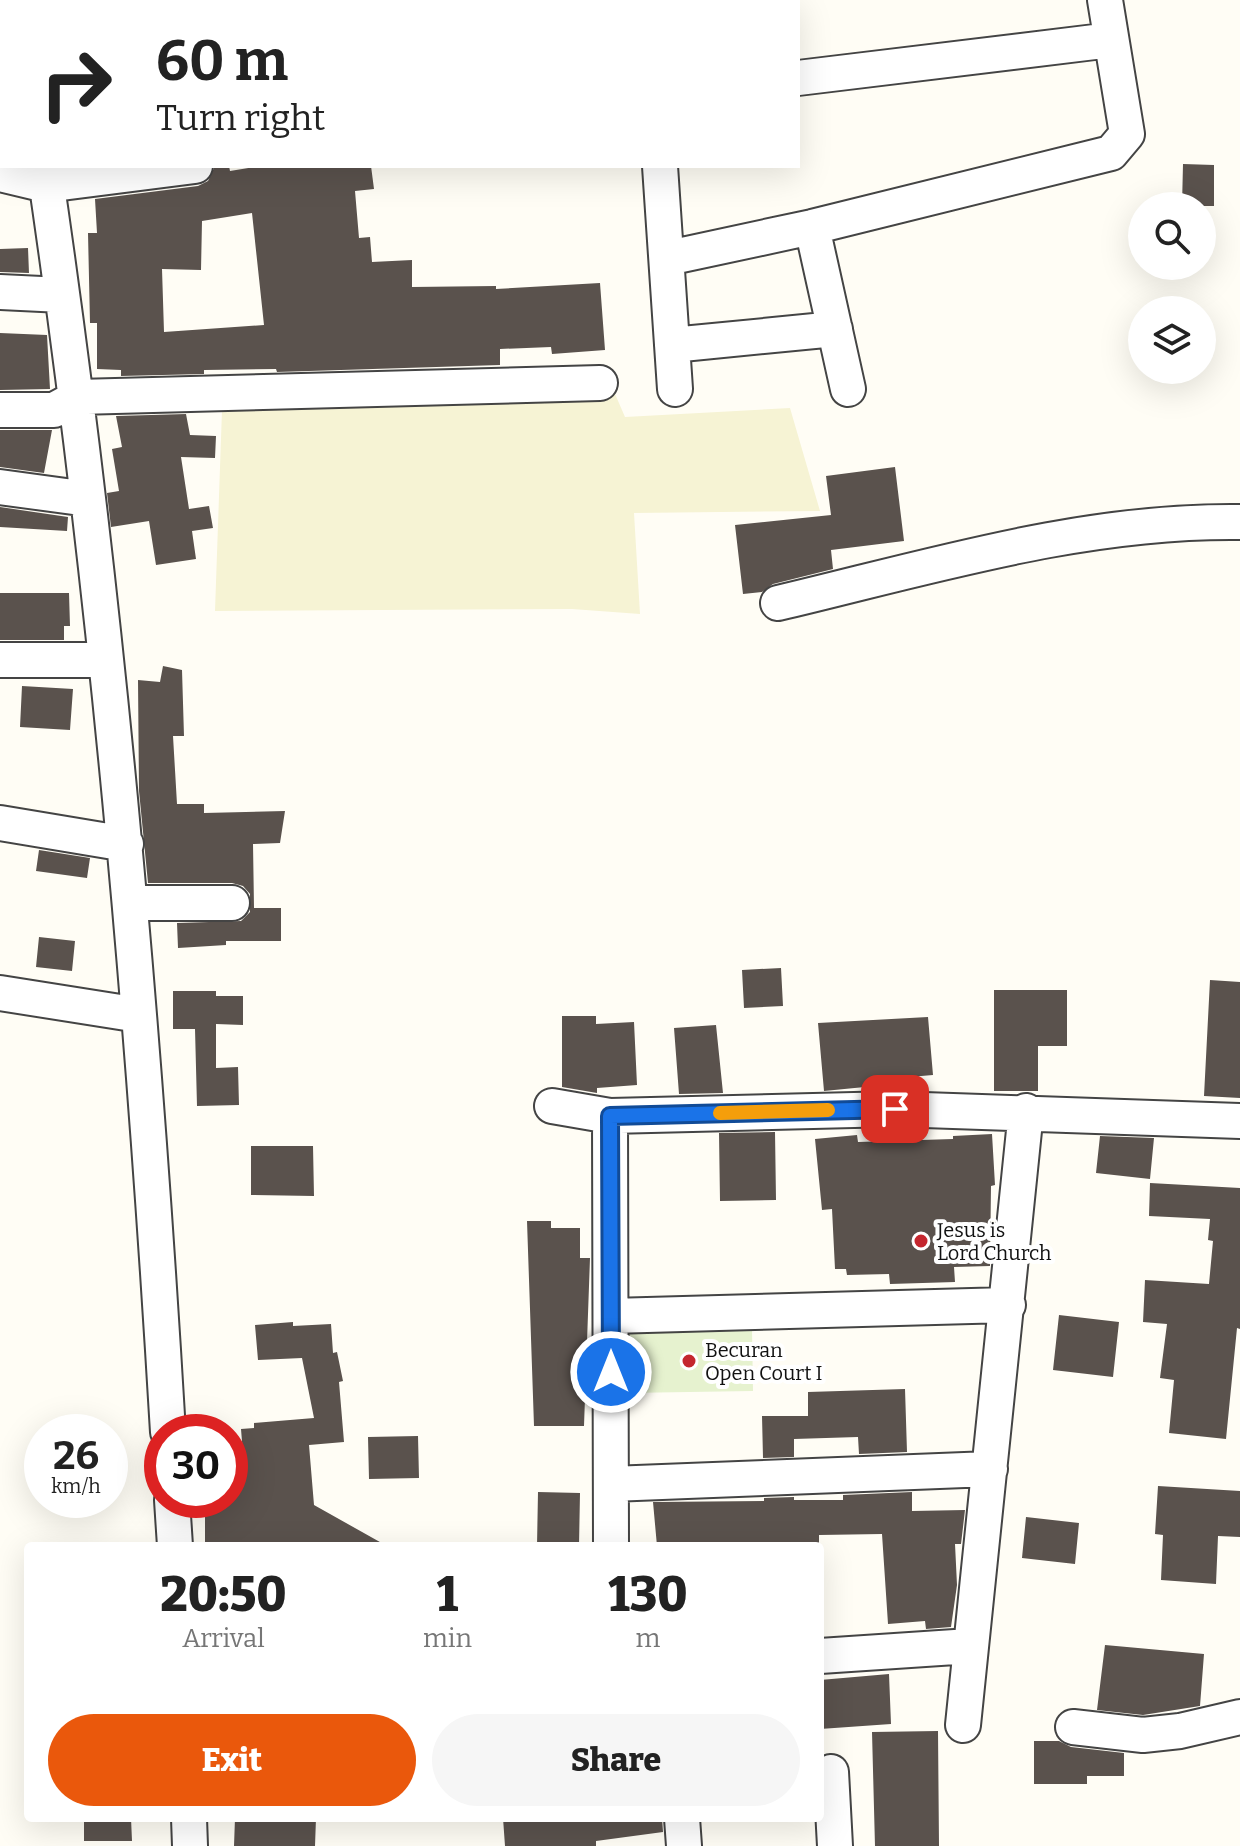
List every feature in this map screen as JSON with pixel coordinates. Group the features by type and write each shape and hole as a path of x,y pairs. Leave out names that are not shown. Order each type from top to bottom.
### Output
{"street":[{"path":"668,258 812,227 1111,153 1127,134 1105,0"},
{"path":"800,78 1111,40"},
{"path":"0,174 45,176 165,168"},
{"path":"660,168 675,389"},
{"path":"45,176 78,397 126,844 167,1414"},
{"path":"812,227 848,389"},
{"path":"0,292 62,295"},
{"path":"672,345 835,329"},
{"path":"0,410 54,410 78,397 600,383"},
{"path":"0,487 88,499"},
{"path":"778,603 1073,533 1197,521 1240,522"},
{"path":"0,660 105,660"},
{"path":"0,823 126,844"},
{"path":"130,903 232,903"},
{"path":"0,993 139,1015"},
{"path":"552,1106 610,1116 895,1109 1026,1111 1240,1121"},
{"path":"963,1725 1026,1111"},
{"path":"610,1116 611,1542"},
{"path":"611,1316 1008,1305"},
{"path":"611,1484 990,1469"},
{"path":"173,1518 175,1542"},
{"path":"824,1656 970,1646"},
{"path":"1073,1727 1143,1735 1180,1731 1240,1717"},
{"path":"831,1772 835,1846"},
{"path":"189,1822 190,1846"},
{"path":"682,1822 684,1846"}],"shaded area":[{"path":"609,380 625,417 790,408 820,511 634,513 640,614 572,609 215,611 222,410"}],"green space":[{"name":"Becuran Open Court I","path":"752,1329 753,1391 626,1393 625,1331"}],"building":[{"path":"1183,164 1214,165 1214,192 1182,192"},
{"path":"214,168 229,168 230,171 249,168 371,168 374,189 355,191 359,238 370,237 372,262 412,260 412,287 496,286 496,289 600,283 605,350 552,354 551,347 500,349 500,365 277,372 276,369 204,370 204,374 121,376 121,370 97,369 97,323 90,323 88,233 97,233 95,199 198,186 208,181","holes":["252,213 264,325 164,332 162,269 201,270 202,221"]},
{"path":"28,248 29,273 0,272 0,249"},
{"path":"0,333 47,335 50,389 0,390"},
{"path":"186,414 190,435 216,436 215,458 181,457 189,509 209,506 213,528 192,531 196,559 156,565 149,521 111,527 107,493 119,491 112,449 122,447 116,416"},
{"path":"0,430 52,430 44,473 0,467"},
{"path":"895,467 904,541 831,550 833,569 773,584 762,592 743,594 735,525 831,515 826,476"},
{"path":"0,507 68,517 67,531 0,527"},
{"path":"0,593 69,593 70,626 64,626 64,640 0,640"},
{"path":"163,666 182,670 184,736 173,736 177,804 204,804 204,813 285,811 280,843 253,844 254,908 281,908 281,941 226,941 226,945 178,948 177,923 241,921 250,912 250,894 243,886 232,883 148,883 139,791 138,680 160,682"},
{"path":"22,686 73,689 70,730 20,727"},
{"path":"39,850 90,858 87,878 36,871"},
{"path":"39,937 75,941 72,971 36,967"},
{"path":"781,968 783,1006 744,1008 742,970"},
{"path":"1210,980 1240,982 1240,1098 1204,1096"},
{"path":"994,990 1067,990 1067,1046 1038,1046 1038,1091 994,1091"},
{"path":"173,991 216,991 216,996 243,996 243,1025 216,1024 216,1068 238,1067 239,1105 197,1106 195,1029 173,1029"},
{"path":"562,1016 596,1016 596,1024 634,1022 637,1085 597,1088 597,1093 562,1087"},
{"path":"928,1017 933,1075 874,1080 875,1086 824,1091 818,1023"},
{"path":"716,1025 723,1093 679,1094 674,1028"},
{"path":"775,1132 776,1200 720,1201 719,1133"},
{"path":"992,1134 995,1185 991,1186 990,1266 954,1267 955,1282 890,1284 889,1274 847,1275 846,1269 835,1269 832,1209 822,1210 815,1139 857,1135 858,1142 953,1139 953,1136"},
{"path":"1100,1136 1154,1138 1150,1179 1096,1173"},
{"path":"251,1146 313,1146 314,1196 251,1195"},
{"path":"1150,1183 1240,1188 1240,1329 1237,1328 1226,1439 1169,1433 1174,1380 1160,1378 1167,1324 1143,1322 1145,1280 1209,1284 1213,1241 1208,1240 1210,1219 1149,1216"},
{"path":"527,1221 551,1221 551,1228 580,1228 580,1258 590,1258 584,1426 534,1426"},
{"path":"1059,1315 1119,1322 1113,1377 1053,1370"},
{"path":"293,1322 293,1326 331,1324 333,1353 337,1352 343,1381 339,1382 344,1442 309,1445 314,1505 380,1542 205,1542 205,1518 248,1518 248,1428 254,1428 254,1423 314,1418 302,1358 258,1360 255,1325"},
{"path":"905,1389 907,1452 859,1454 858,1437 794,1439 794,1457 763,1458 762,1416 808,1416 808,1392"},
{"path":"418,1436 419,1478 369,1479 368,1437"},
{"path":"1158,1486 1240,1491 1240,1537 1218,1536 1216,1584 1161,1580 1163,1535 1155,1534"},
{"path":"538,1492 580,1493 579,1542 537,1542"},
{"path":"912,1492 912,1511 965,1510 961,1544 955,1544 957,1585 951,1627 926,1629 925,1621 888,1624 882,1534 819,1535 819,1542 657,1542 653,1502 764,1501 764,1498 794,1497 794,1500 843,1500 843,1495"},
{"path":"1026,1517 1079,1523 1075,1564 1022,1558"},
{"path":"1105,1645 1204,1654 1200,1706 1143,1715 1097,1710"},
{"path":"889,1674 891,1724 824,1729 824,1680"},
{"path":"938,1731 939,1846 875,1846 872,1732"},
{"path":"1034,1741 1059,1741 1071,1747 1124,1753 1124,1776 1087,1776 1087,1784 1034,1784"},
{"path":"84,1822 131,1822 132,1841 84,1841"},
{"path":"235,1822 316,1822 315,1846 234,1846"},
{"path":"503,1822 662,1822 663,1832 596,1841 596,1846 505,1846"}],"slow traffic":[{"path":"720,1113 828,1110"}],"place":[{"name":"Jesus is Lord Church","path":"921,1241"},
{"name":"Becuran Open Court I","path":"689,1361"}],"route":[{"path":"611,1372 610,1116 895,1109"}]}
